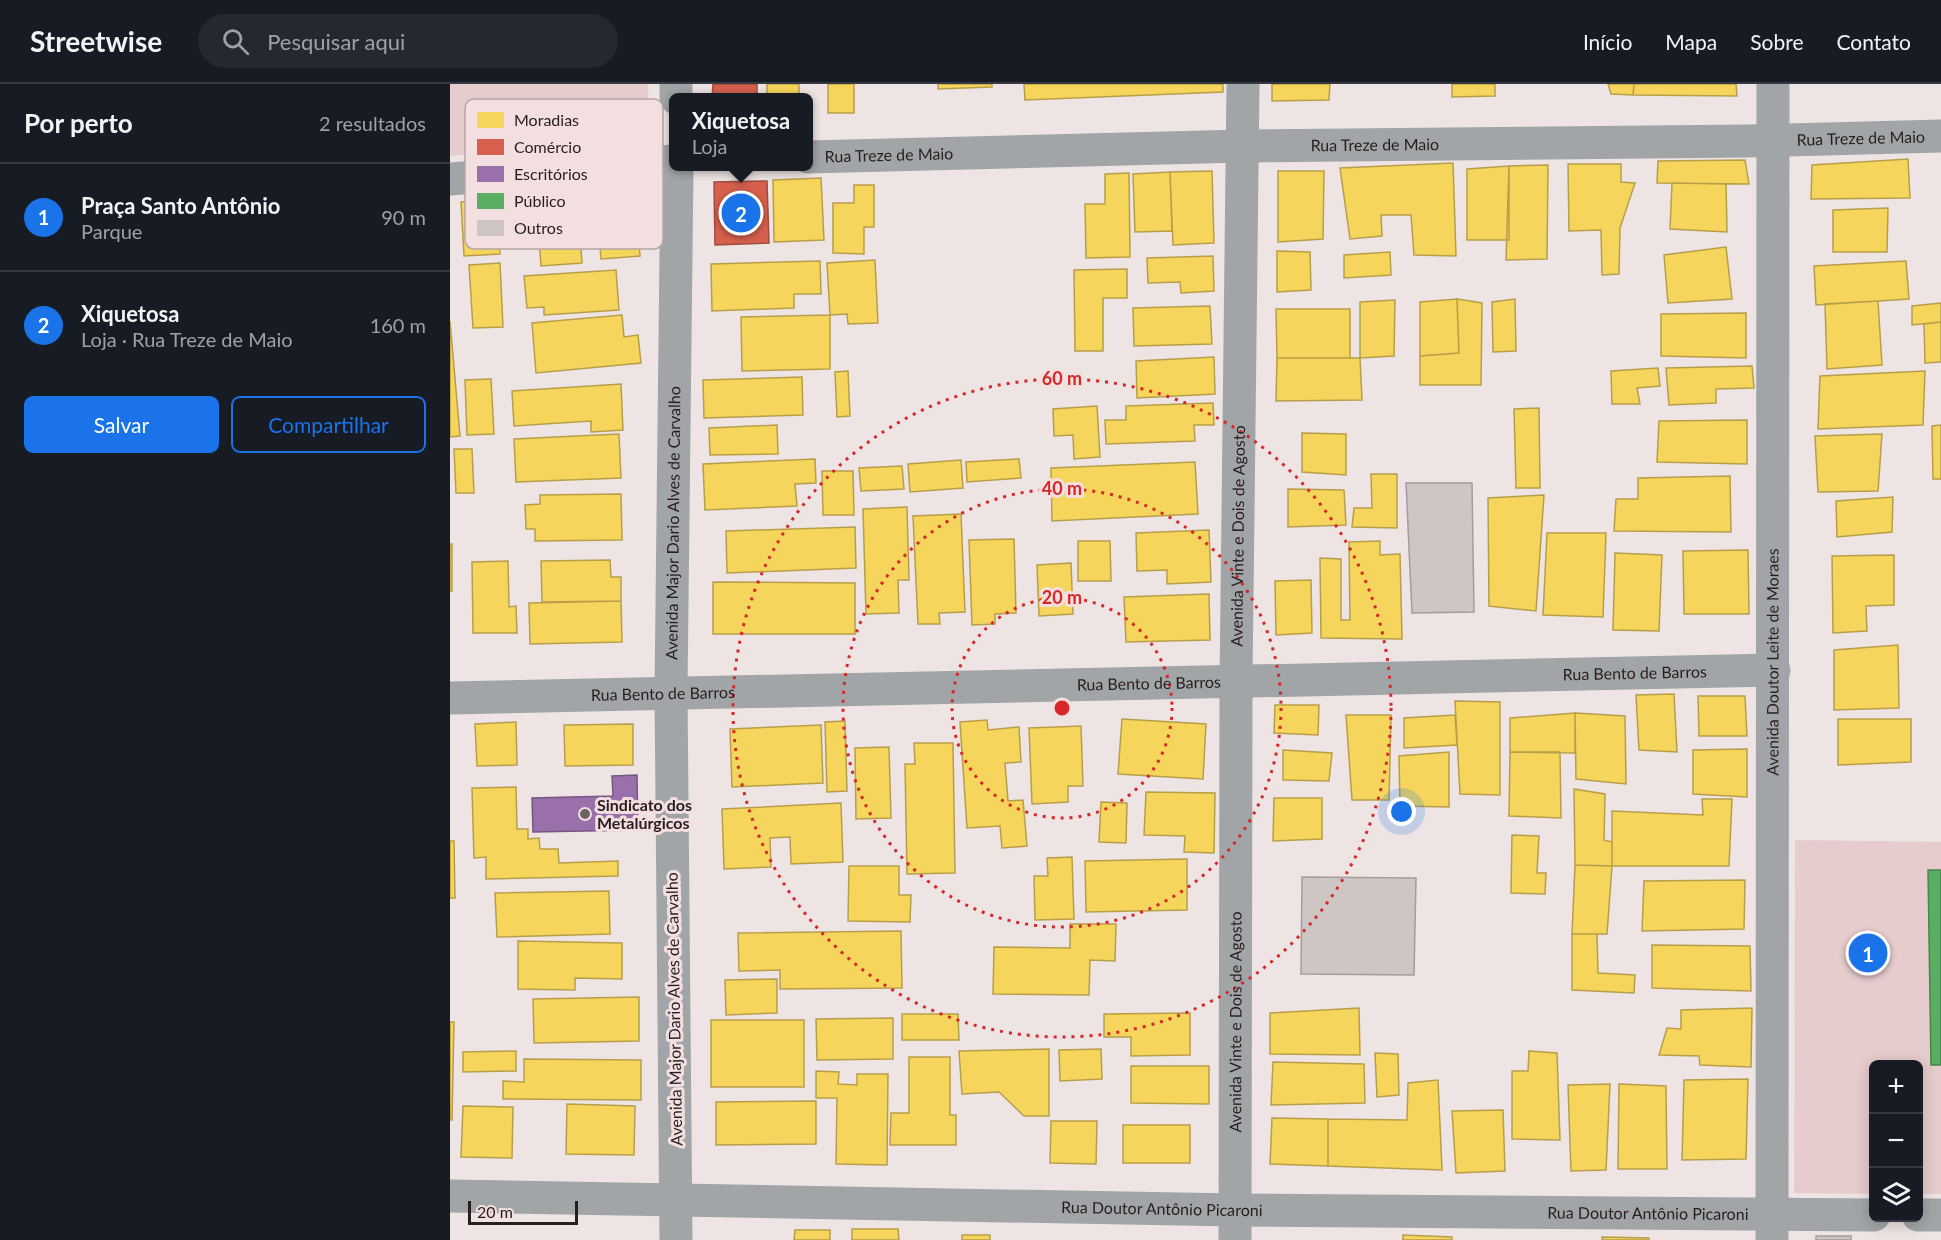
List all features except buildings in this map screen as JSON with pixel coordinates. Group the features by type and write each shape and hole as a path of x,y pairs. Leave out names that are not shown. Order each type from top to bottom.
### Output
{"street":[{"name":"Avenida Vinte e Dois de Agosto","path":"1235,1225 1236,682 1243,84"},
{"name":"Avenida Doutor Leite de Moraes","path":"1772,1227 1773,84"},
{"name":"Rua Treze de Maio","path":"813,157 1243,146 1774,141 1941,136"},
{"name":"Avenida Major Dario Alves de Carvalho","path":"676,1240 671,691 677,171"},
{"path":"450,179 465,178"},
{"name":"Rua Bento de Barros","path":"450,698 671,691 1774,670"},
{"name":"Rua Doutor Antônio Picaroni","path":"450,1196 676,1200 1235,1225 1772,1227 1869,1216"},
{"path":"1923,1215 1941,1215"}],"shaded area":[{"path":"450,84 648,84 648,99 465,99 465,155 450,156"},
{"path":"1795,840 1941,842 1941,1194 1923,1194 1923,1060 1869,1060 1869,1194 1794,1193"}],"place":[{"name":"Xiquetosa","path":"741,213"},
{"name":"Sindicato dos Metalúrgicos","path":"585,814"},
{"name":"Praça Santo Antônio","path":"1868,953"}]}
